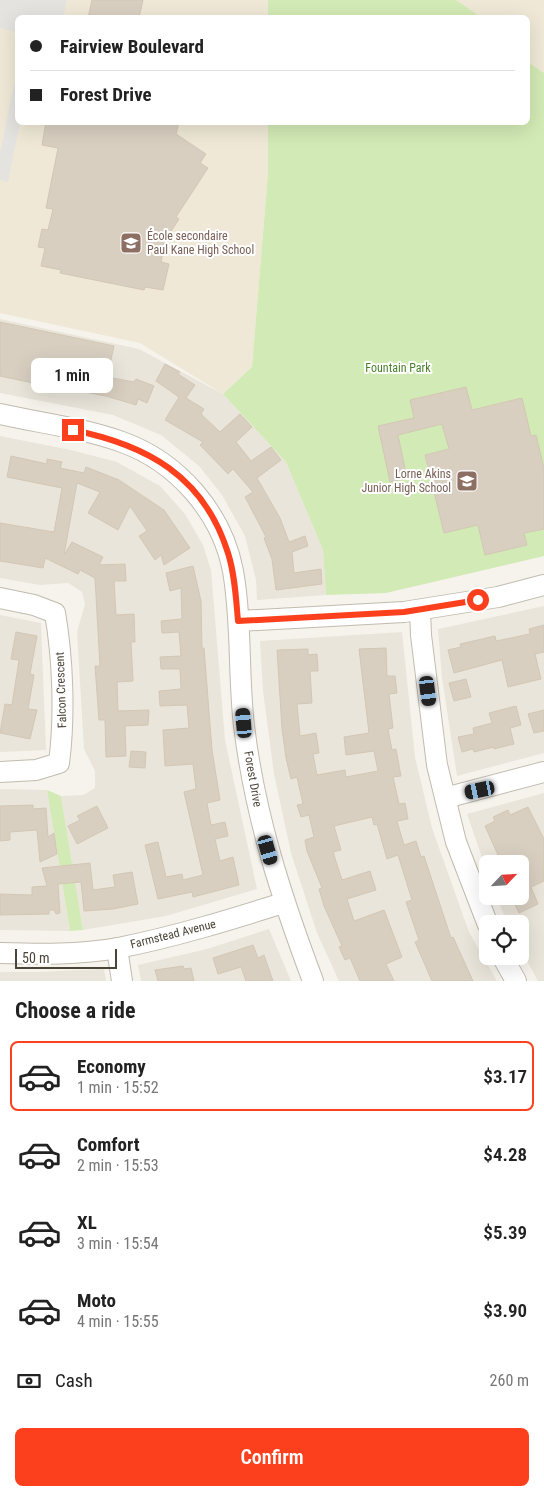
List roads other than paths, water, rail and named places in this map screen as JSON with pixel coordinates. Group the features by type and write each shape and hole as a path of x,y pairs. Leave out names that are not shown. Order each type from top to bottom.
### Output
{"street":[{"name":"Forest Drive","path":"0,414 123,442 152,456 180,477 204,504 222,536 233,572 238,621 241,685 249,761 263,833 284,903 313,981"},
{"path":"238,621 420,610 498,597 544,585"},
{"name":"Falcon Crescent","path":"0,598 34,605 55,613 59,633 63,737 60,764 36,770 0,772"},
{"path":"420,610 420,635 437,766 456,842 484,915"},
{"path":"445,798 544,772"},
{"name":"Farmstead Avenue","path":"0,953 80,952 117,948 201,929 284,903"},
{"path":"117,948 122,981"},
{"path":"507,965 516,981"}],"place":[{"name":"École secondaire Paul Kane High School","path":"131,243"},
{"name":"Lorne Akins Junior High School","path":"467,481"}],"park label":[{"name":"Fountain Park","path":"398,368"}]}
